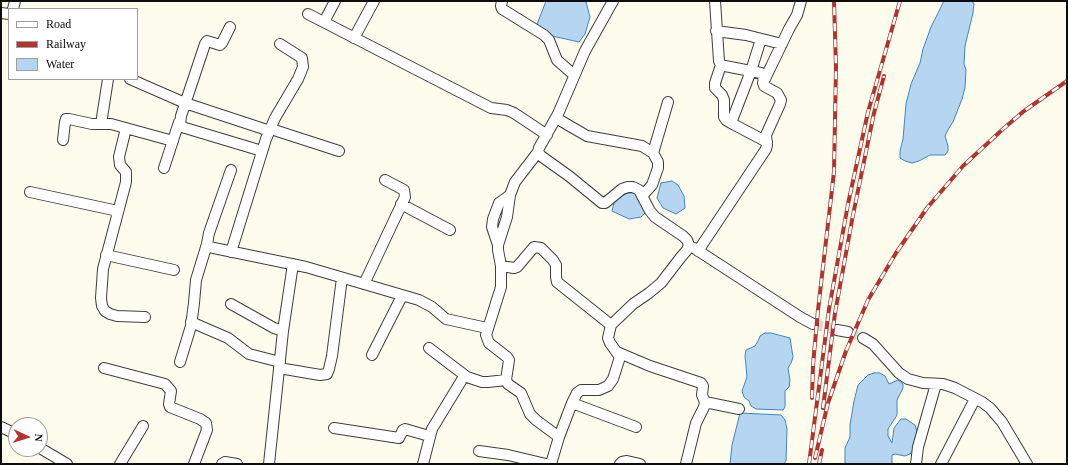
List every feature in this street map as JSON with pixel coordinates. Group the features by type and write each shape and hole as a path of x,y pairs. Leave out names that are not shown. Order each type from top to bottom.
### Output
{"street":[{"path":"324,22 335,1"},
{"path":"354,38 374,1"},
{"path":"502,1 502,9 544,35 549,40 557,60 574,75"},
{"path":"559,437 530,414 521,393 508,384 506,380 509,360 486,340 486,335 487,328 500,293 502,266 498,245 507,217 510,195 515,182 538,152 556,118 574,75 594,34 613,1"},
{"path":"715,1 718,58 721,65 716,79 716,88 724,100 724,117 731,123 767,142"},
{"path":"763,83 788,29 799,10 801,1"},
{"path":"308,14 491,108 507,110 514,113 547,135"},
{"path":"164,168 207,41 220,45 230,27"},
{"path":"716,31 782,44"},
{"path":"731,123 751,71 760,39"},
{"path":"231,252 270,130 275,118 298,79 302,67 302,58 280,44"},
{"path":"698,251 766,149 766,135 781,100 777,93 764,86 763,75 761,73 721,65"},
{"path":"101,124 108,80"},
{"path":"132,80 185,103 339,151"},
{"path":"653,153 668,102"},
{"path":"556,118 587,136 642,146 653,153 658,162 658,168 652,185 642,196"},
{"path":"62,140 66,119 92,124 111,124 173,141"},
{"path":"179,122 182,127 262,152"},
{"path":"126,128 119,158 120,165 127,175 106,255 102,274 101,298 102,306 105,311 110,314 117,316 145,317"},
{"path":"538,152 541,156 569,176 602,203 605,203 622,189 633,187 639,190 650,212 683,236 689,245 813,324"},
{"path":"180,362 191,322 196,280 209,233 231,170"},
{"path":"364,284 405,197 404,190 385,180"},
{"path":"30,192 118,210"},
{"path":"401,204 450,230"},
{"path":"207,244 209,247 293,264 425,302 446,319 487,328"},
{"path":"551,464 559,437 577,393 581,390 599,390 608,386 613,379 620,358 608,338 611,325 633,304 661,283 682,257 689,245"},
{"path":"502,266 514,268 534,247 541,248 556,265 557,282 611,325"},
{"path":"106,255 174,270"},
{"path":"269,464 283,331 293,264"},
{"path":"191,322 228,338 249,354 279,365 320,375 327,374 330,369 342,278"},
{"path":"372,355 402,296"},
{"path":"231,304 274,328 283,331"},
{"path":"837,330 848,332"},
{"path":"863,338 873,344 899,373 908,378 923,383 943,384 955,388 990,408 998,415 1028,464"},
{"path":"429,348 467,377 482,382 506,380"},
{"path":"617,352 650,366 701,383 703,386 702,395 705,402 704,407 696,423 686,464"},
{"path":"104,368 165,384 171,391 168,404 170,407 200,419 206,423 207,430 194,464"},
{"path":"423,464 429,436 436,420 463,378 467,377"},
{"path":"916,464 919,442 936,384"},
{"path":"941,464 975,399"},
{"path":"705,402 739,409"},
{"path":"572,403 636,428"},
{"path":"120,464 143,426"},
{"path":"334,428 399,438 405,429 429,436"},
{"path":"479,451 504,454 546,464"},
{"path":"51,460 67,464"},
{"path":"620,464 627,461 640,464"},
{"path":"222,464 225,462 237,464"}],"water":[{"path":"546,1 586,2 590,17 585,34 579,42 543,34 536,27"},
{"path":"944,1 972,1 974,4 965,46 965,88 953,122 945,136 948,151 945,155 930,155 912,163 900,158 906,104 911,84 920,63 923,49 931,27"},
{"path":"672,181 678,185 684,196 685,208 676,214 663,208 657,198 661,183"},
{"path":"628,193 638,193 642,196 645,213 641,217 629,219 612,211 615,199"},
{"path":"765,333 790,338 793,357 788,368 790,380 789,387 785,391 785,407 783,410 756,409 751,406 749,401 744,397 742,391 747,377 745,356 746,350 755,346 760,336"},
{"path":"880,373 885,376 889,384 898,380 903,384 903,388 897,400 897,415 888,429 888,436 892,443 894,428 901,419 906,419 915,425 917,431 914,449 910,454 905,456 895,454 892,455 892,464 845,464 845,448 850,437 850,425 858,385 868,375"},
{"path":"740,413 781,415 785,420 787,429 786,461 784,464 730,464 732,445"}],"tunnel":[{"path":"813,324 837,330"},
{"path":"848,332 863,338"}],"railway":[{"path":"812,398 813,365 818,310 834,172 836,67 834,1"},
{"path":"809,464 829,309 848,204 868,112 900,1"},
{"path":"823,408 835,313 853,215 874,113 884,76"},
{"path":"815,458 828,403 846,351 868,300 896,253 927,208 963,166 1024,111 1067,81"},
{"path":"819,464 822,450"}]}
